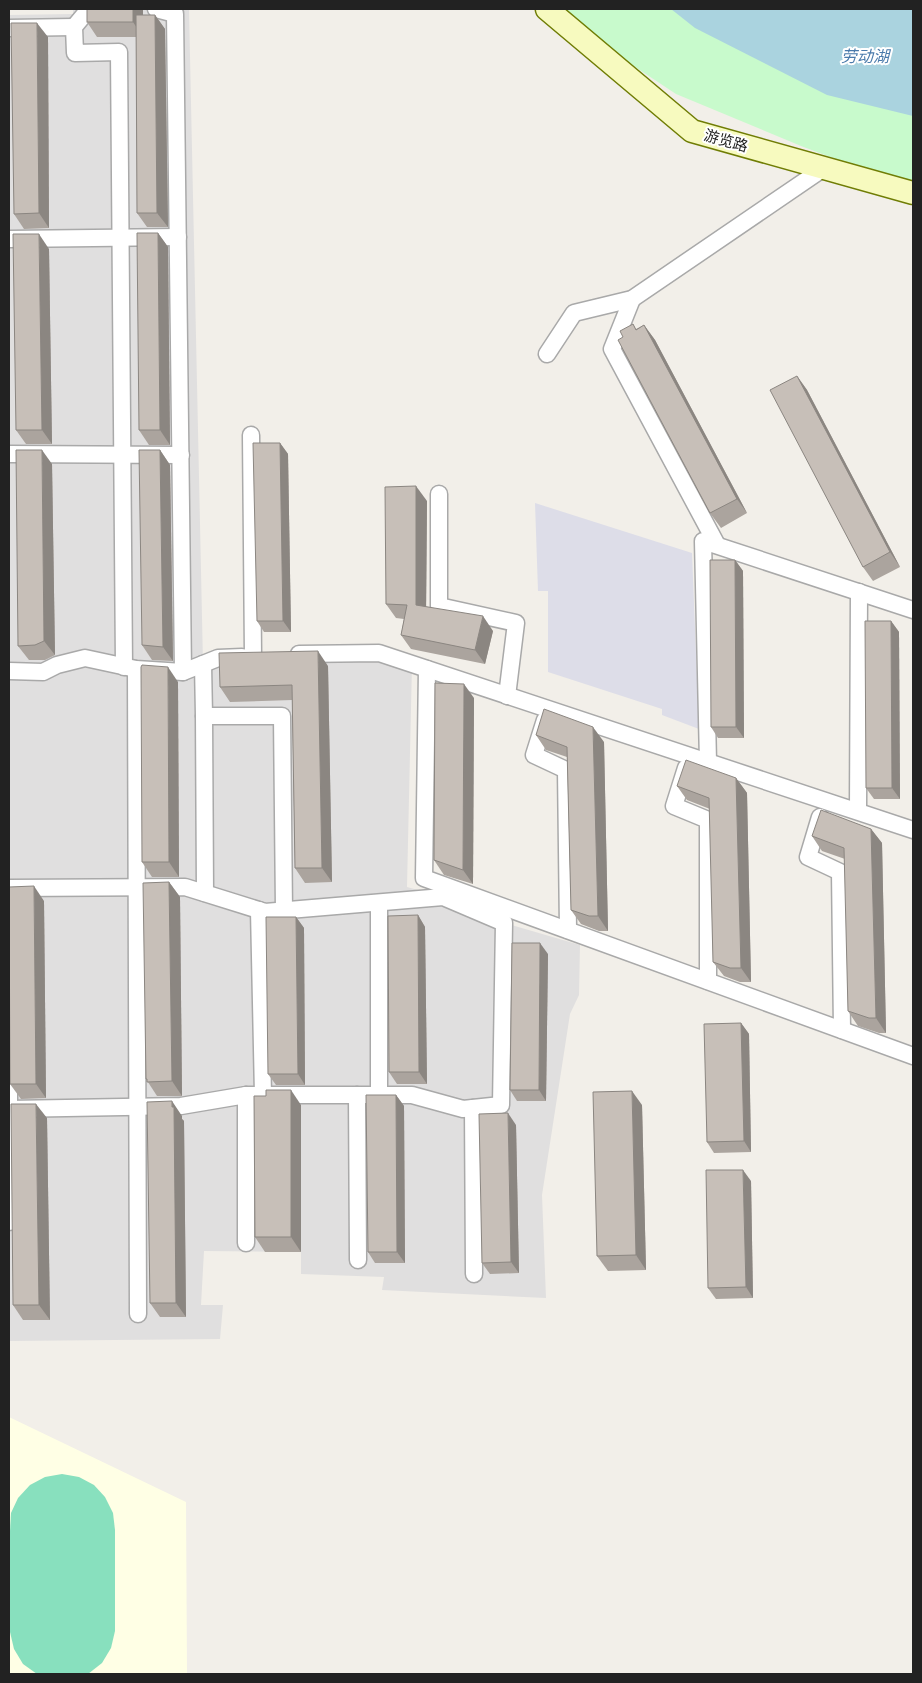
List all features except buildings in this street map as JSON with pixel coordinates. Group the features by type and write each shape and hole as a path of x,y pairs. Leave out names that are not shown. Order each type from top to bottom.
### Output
{"main road":[{"name":"游览路","path":"547,9 692,131 913,193"}],"street":[{"path":"95,9 84,15 74,27 75,53 119,52 122,454 137,887 138,1314"},
{"path":"156,9 175,14 184,672"},
{"path":"9,28 74,27"},
{"path":"547,354 574,313 632,299 824,168"},
{"path":"9,239 178,237"},
{"path":"632,299 612,349 717,545"},
{"path":"251,435 253,656"},
{"path":"9,454 181,455"},
{"path":"439,494 439,606 516,623 507,696"},
{"path":"708,762 703,541 913,610"},
{"path":"858,592 858,811"},
{"path":"9,671 43,672 57,665 85,658 130,668 184,672 218,658 379,653 913,830"},
{"path":"203,664 205,893"},
{"path":"427,669 424,878 913,1056"},
{"path":"548,709 534,755 566,770 568,930"},
{"path":"204,716 282,716 284,911"},
{"path":"689,756 674,806 708,820 708,981"},
{"path":"825,800 808,857 840,872 842,1030"},
{"path":"9,888 185,887 265,912 443,897 504,923 501,1105 463,1109 412,1095 246,1095 181,1106 9,1109"},
{"path":"9,893 9,1222"},
{"path":"379,903 379,1095"},
{"path":"259,910 263,1095"},
{"path":"246,1095 246,1243"},
{"path":"357,1095 358,1260"},
{"path":"473,1108 474,1274"}],"shaded area":[{"path":"73,9 189,9 203,664 379,653 412,664 407,887 443,897 505,923 580,945 579,995 570,1014 542,1195 546,1298 382,1290 384,1277 301,1274 301,1252 204,1251 201,1305 223,1305 220,1339 9,1341 9,15 73,14"},
{"path":"535,503 692,553 699,729 662,715 662,709 548,672 548,591 538,591"},
{"path":"9,1417 186,1502 187,1674 9,1674"}],"green space":[{"path":"560,9 913,9 913,188 801,146 676,94 605,47"},
{"path":"62,1474 79,1477 94,1485 105,1497 113,1513 115,1530 115,1631 111,1648 102,1663 88,1674 37,1674 23,1664 14,1649 10,1632 11,1513 18,1498 30,1485 45,1477"}],"water":[{"name":"劳动湖","path":"671,9 913,9 913,116 827,95 695,28"}]}
